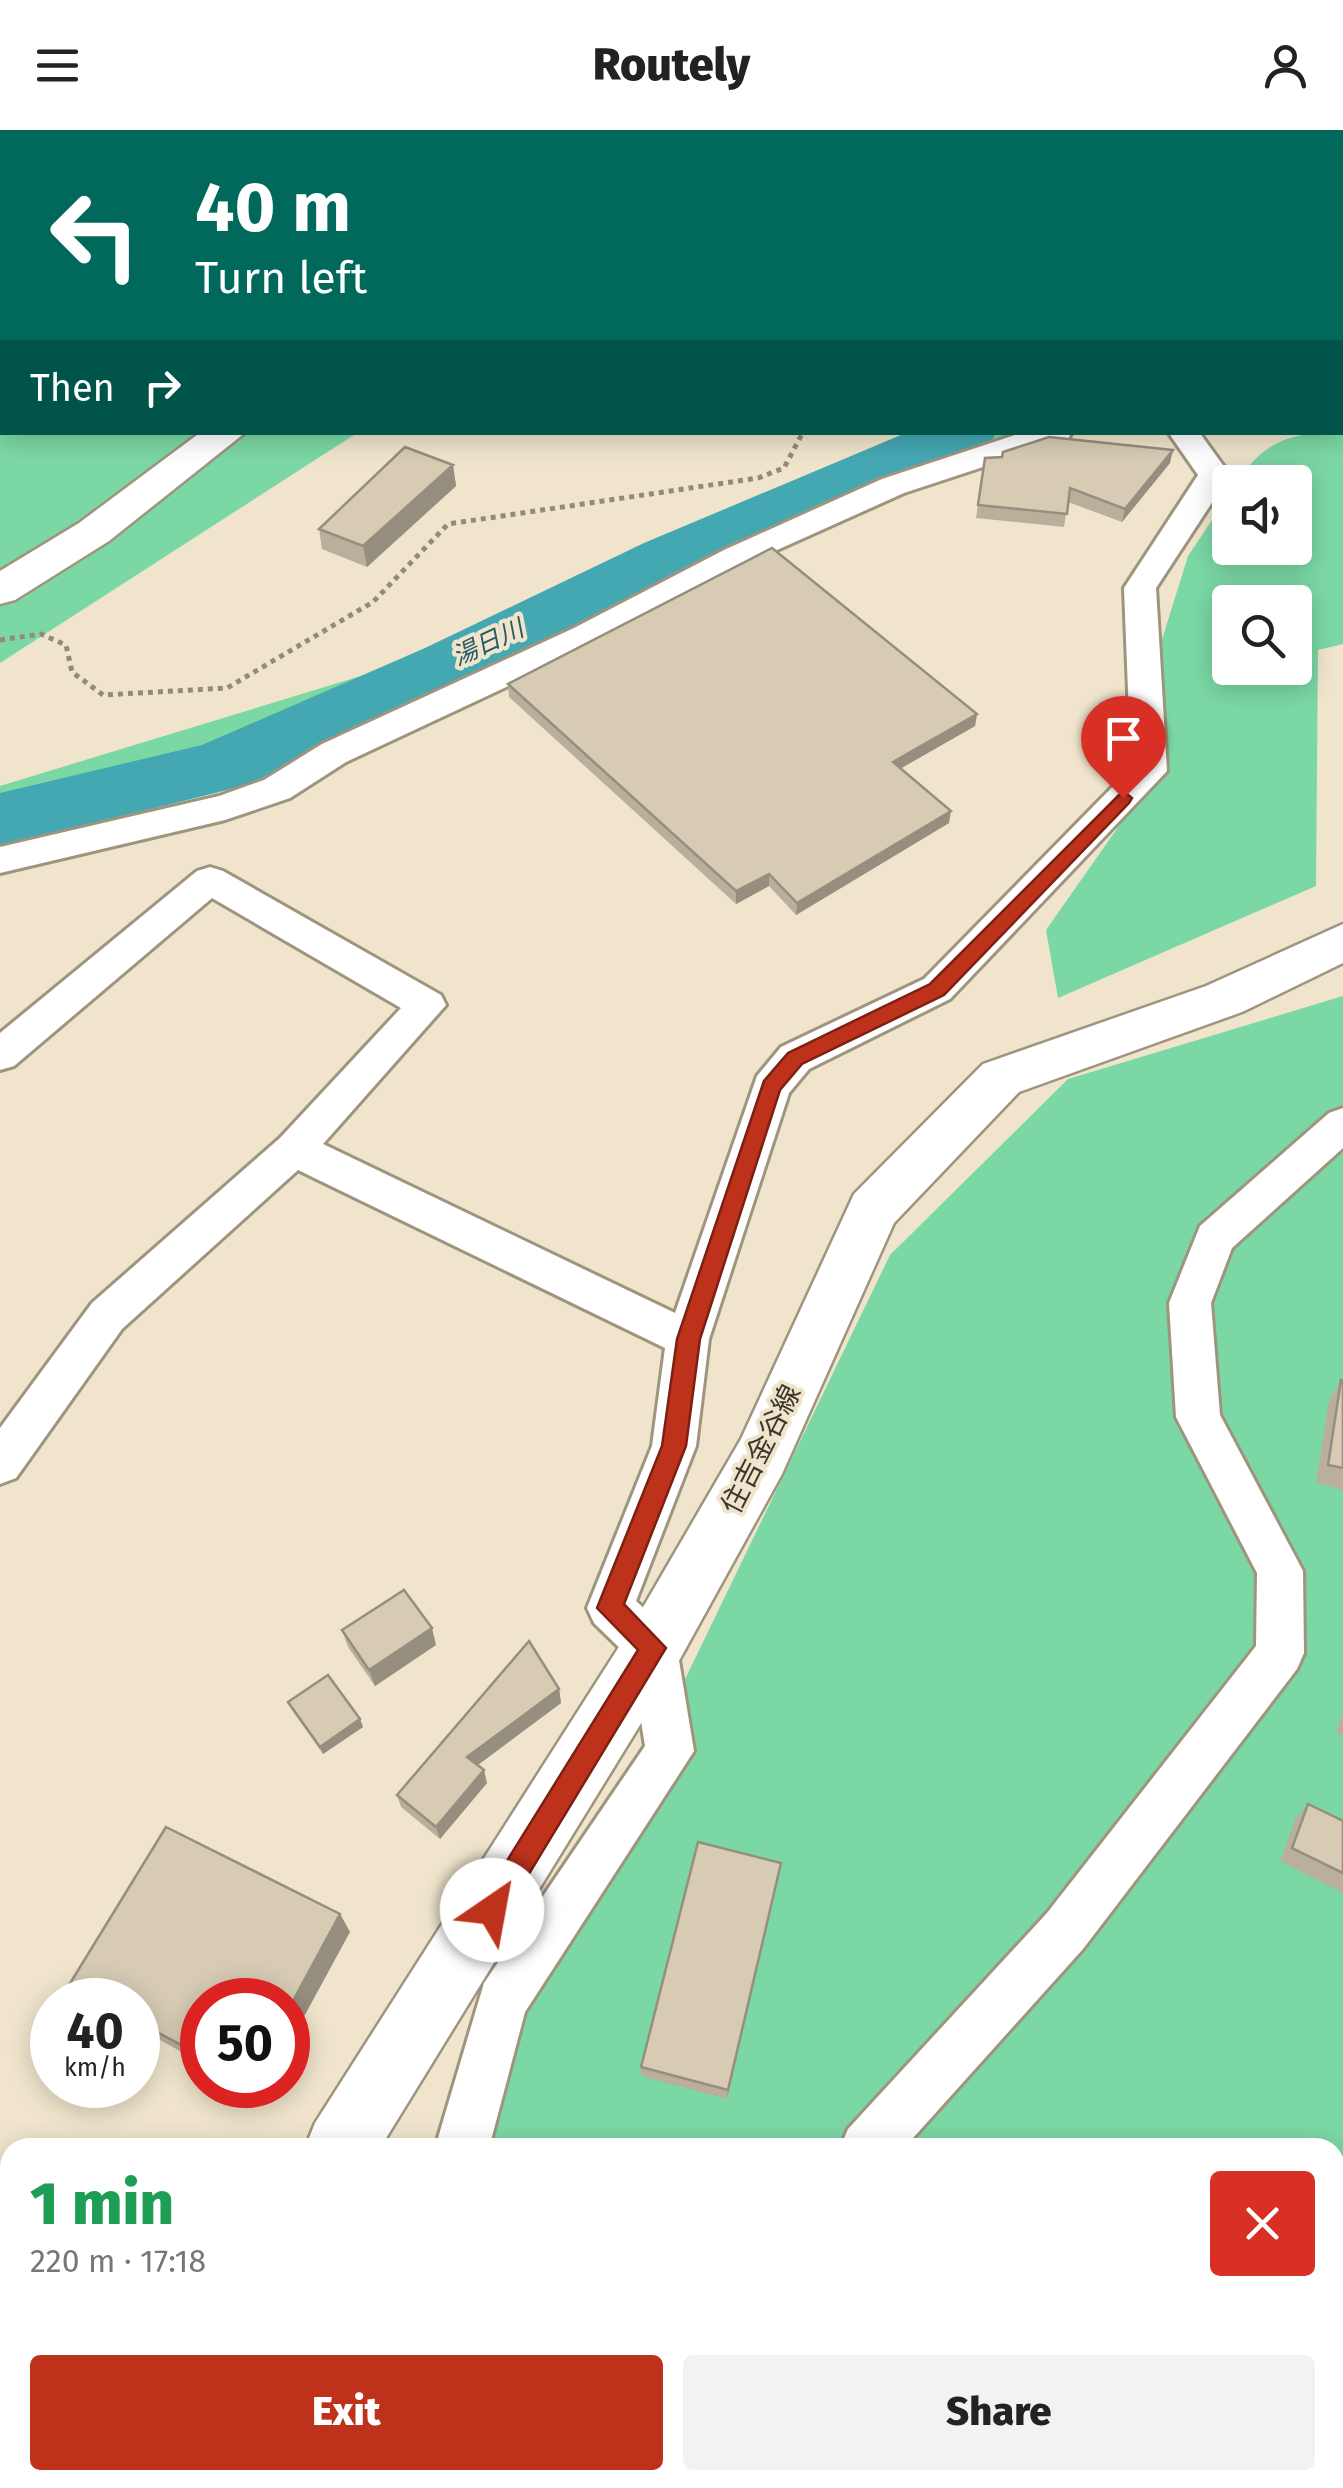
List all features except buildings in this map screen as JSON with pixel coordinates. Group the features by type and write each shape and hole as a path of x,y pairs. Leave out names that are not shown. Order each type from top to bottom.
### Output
{"main road":[{"path":"0,590 94,532 224,435"},
{"name":"住吉金谷線","path":"346,2138 653,1648 762,1456 874,1209 1001,1078 1224,999 1343,942"}],"street":[{"path":"0,860 225,806 277,789 334,753 586,636 735,557 893,486 1047,435"},
{"path":"465,2138 502,2000 670,1750 653,1648 610,1608 674,1446 688,1339 771,1086 795,1058 937,990 1149,771 1140,588 1214,474 1185,435"},
{"path":"0,1055 210,880 428,1005 294,1148 107,1316 0,1464"},
{"path":"876,2138 1065,1931 1280,1654 1280,1571 1198,1418 1190,1303 1215,1238 1343,1124"},
{"path":"294,1148 688,1339"}],"path":[{"path":"0,640 42,634 66,644 72,672 102,695 226,688 372,602 448,524 758,478 784,468 801,435"}],"green space":[{"path":"0,435 354,435 0,663"},
{"path":"919,435 1061,435 933,473 760,546 247,780 0,852 0,786 469,643 763,493"},
{"path":"1303,435 1343,435 1343,644 1318,650 1316,886 1058,998 1046,930 1156,773 1145,694 1188,556 1212,520 1212,565 1312,565 1312,465 1250,465 1281,441"},
{"path":"1343,996 1343,2138 463,2138 890,1255 1068,1079"}],"waterway":[{"name":"湯日川","path":"0,820 221,767 450,665 668,559 958,435"}],"route":[{"path":"492,1910 653,1648 610,1608 674,1446 688,1339 771,1086 795,1058 937,990 1123,798"}]}
